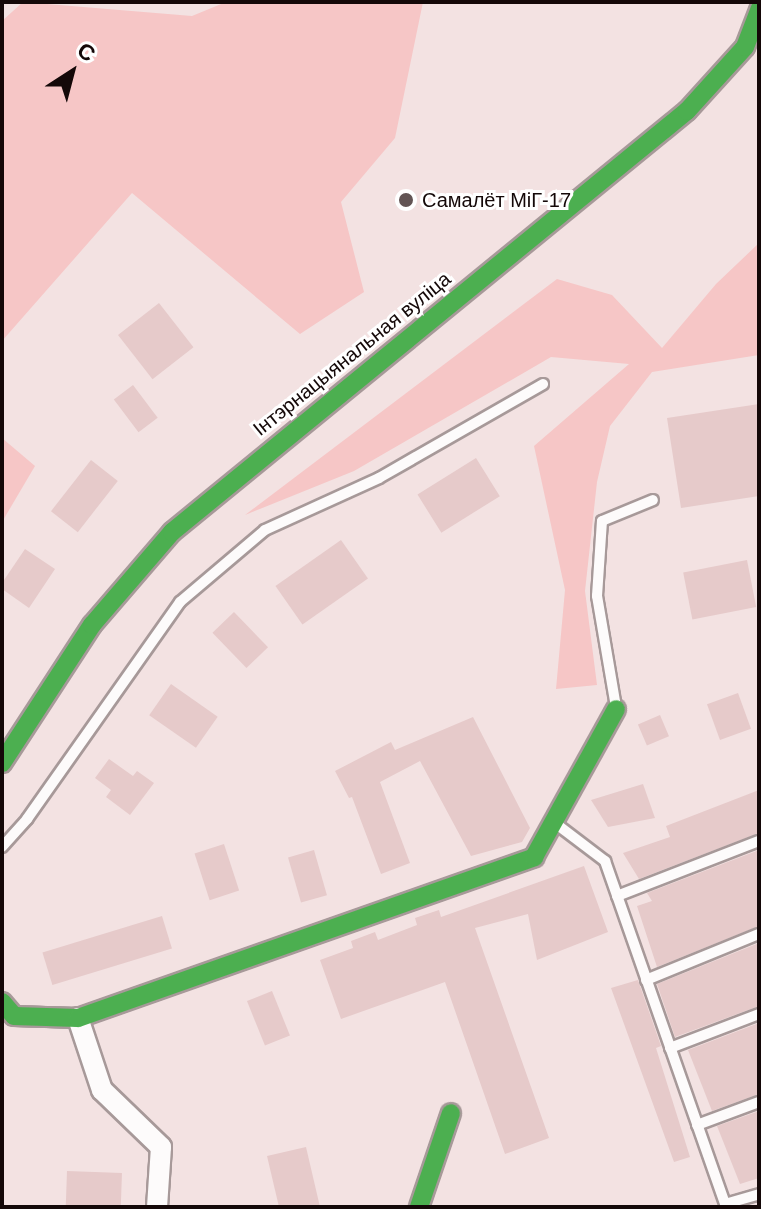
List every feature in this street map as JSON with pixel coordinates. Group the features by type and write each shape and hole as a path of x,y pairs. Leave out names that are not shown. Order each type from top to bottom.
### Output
{"main road":[{"name":"Інтэрнацыянальная вуліца","path":"2,763 92,625 129,577 172,532 687,111 745,47 759,10"},
{"path":"2,1002 14,1016 78,1018 534,857 616,709"},
{"path":"419,1207 451,1113"}],"street":[{"path":"78,1018 102,1090 161,1147 157,1207"}],"lane":[{"path":"2,847 27,819 180,602 265,530 379,478 543,384"},
{"path":"616,709 597,596 602,521 653,500"},
{"path":"554,822 605,861 725,1204 759,1194"},
{"path":"617,896 759,841"},
{"path":"646,980 759,934"},
{"path":"670,1048 759,1014"},
{"path":"697,1125 759,1102"}],"shaded area":[{"path":"23,2 192,16 226,2 423,2 395,138 341,202 364,292 300,334 132,193 2,341 2,21"},
{"path":"759,243 759,355 652,372 610,426 597,482 585,591 597,685 556,689 565,590 534,446 629,364 551,357 354,471 245,515 557,279 612,295 662,348 716,284"},
{"path":"2,438 35,466 2,522"}],"building":[{"path":"159,303 193,347 153,379 118,335"},
{"path":"133,385 158,418 139,432 114,399"},
{"path":"759,404 759,496 681,508 667,418"},
{"path":"476,458 500,496 441,533 417,495"},
{"path":"91,460 118,481 78,532 51,511"},
{"path":"341,540 368,579 302,624 275,586"},
{"path":"25,549 55,569 29,608 2,589 2,583"},
{"path":"747,560 756,607 692,620 683,572"},
{"path":"234,612 268,647 246,668 212,633"},
{"path":"171,684 218,717 196,748 149,715"},
{"path":"738,693 751,729 720,740 707,704"},
{"path":"660,715 669,736 647,746 638,724"},
{"path":"473,717 530,828 522,842 471,856 420,761 380,782 410,863 381,874 352,797 349,798 335,771 391,742 395,750"},
{"path":"109,759 133,776 137,771 154,783 130,815 106,797 111,790 95,778"},
{"path":"643,784 655,818 608,827 591,800"},
{"path":"759,790 759,833 639,879 623,853 670,837 666,826"},
{"path":"224,844 239,891 210,900 195,854"},
{"path":"314,850 327,895 301,903 288,857"},
{"path":"759,850 759,926 657,967 637,906 652,901 647,893"},
{"path":"584,866 608,932 537,960 528,914 475,928 549,1138 505,1154 445,982 341,1019 320,960 353,948 351,941 375,932 378,940 417,925 415,918 439,910 441,917"},
{"path":"162,916 172,949 52,985 42,953"},
{"path":"759,943 759,1006 675,1037 657,984"},
{"path":"638,980 661,1046 656,1048 690,1157 674,1162 611,988"},
{"path":"272,991 290,1036 265,1046 247,1001"},
{"path":"759,1023 759,1094 712,1111 688,1050"},
{"path":"759,1111 759,1178 740,1184 717,1126"},
{"path":"306,1147 320,1207 279,1207 267,1156"},
{"path":"67,1171 122,1173 121,1207 66,1207"}],"traffic: fast":[{"path":"2,763 92,625 172,532 687,111 745,47 759,10"},
{"path":"2,1002 14,1016 78,1018 534,857 616,709"},
{"path":"419,1207 451,1113"}],"place":[{"name":"Самалёт МіГ-17","path":"406,200"}]}
